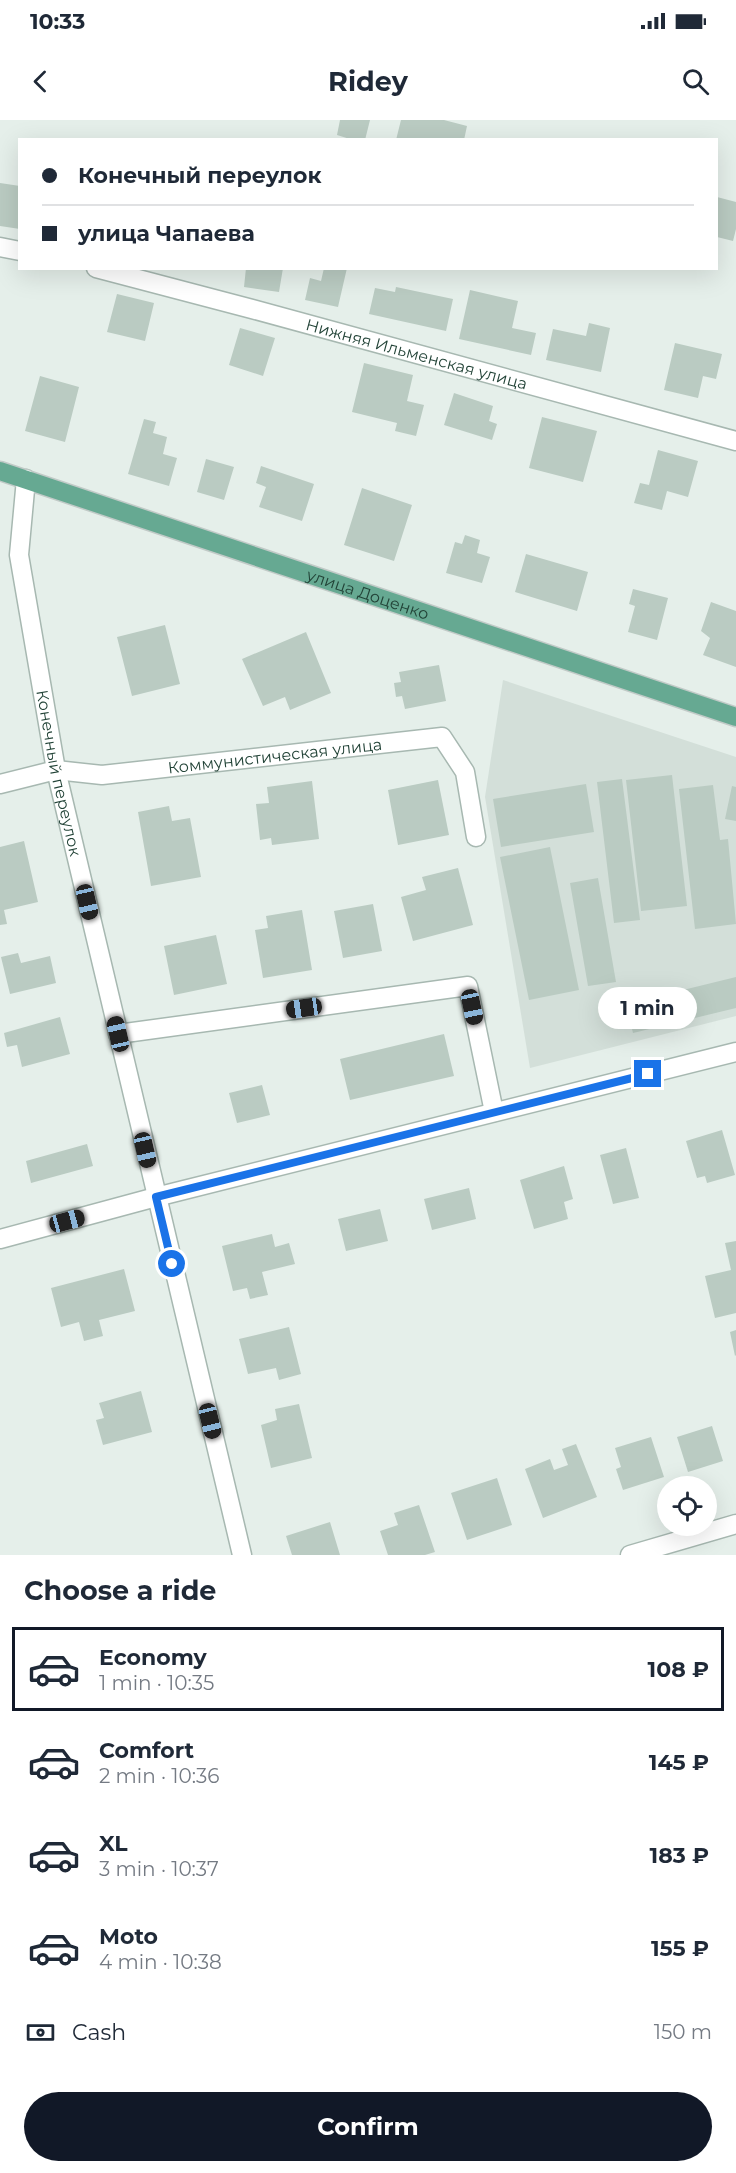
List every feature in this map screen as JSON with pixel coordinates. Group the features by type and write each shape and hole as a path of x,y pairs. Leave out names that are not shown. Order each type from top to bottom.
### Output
{"main road":[{"name":"улица Доценко","path":"0,471 736,717"}],"street":[{"path":"0,247 18,251"},
{"name":"Нижняя Ильменская улица","path":"104,270 736,441"},
{"name":"Конечный переулок","path":"26,479 19,555 56,770 242,1555"},
{"name":"Коммунистическая улица","path":"0,784 56,770 102,775 442,737 465,772 476,837"},
{"path":"118,1034 468,986 494,1112"},
{"path":"0,1239 156,1197 736,1052"},
{"path":"630,1555 736,1524"}],"shaded area":[{"path":"503,680 736,757 736,1016 530,1068 485,797"}],"building":[{"path":"340,120 370,120 366,138 347,138 337,135"},
{"path":"401,120 444,120 467,126 464,138 396,138"},
{"path":"0,183 18,186 18,229 0,226"},
{"path":"718,197 736,202 736,229 733,241 718,237"},
{"path":"246,270 283,270 279,292 244,287"},
{"path":"324,270 347,270 338,307 305,300 310,278 321,281"},
{"path":"396,287 453,299 446,331 369,314 375,288 395,292"},
{"path":"470,290 518,301 512,328 536,333 531,355 459,339"},
{"path":"117,294 154,303 145,341 107,332"},
{"path":"589,323 610,328 601,372 546,360 553,329 586,336"},
{"path":"240,328 275,338 263,376 229,365"},
{"path":"675,343 722,354 716,379 703,376 698,398 664,390"},
{"path":"364,363 413,375 407,401 424,405 416,436 395,431 397,423 352,412"},
{"path":"40,376 79,387 65,442 25,431"},
{"path":"454,393 493,406 489,421 497,424 492,440 444,425"},
{"path":"542,417 597,431 583,482 529,468"},
{"path":"144,419 156,422 153,433 167,437 163,454 177,458 169,486 128,474"},
{"path":"658,450 698,461 688,497 667,491 662,510 634,503 640,483 649,485"},
{"path":"206,459 234,467 224,500 197,492"},
{"path":"261,466 314,484 302,521 259,507 266,487 256,483"},
{"path":"362,488 412,505 394,561 344,545"},
{"path":"465,535 480,540 477,553 490,557 482,583 446,573 455,542 462,544"},
{"path":"526,554 588,572 577,611 515,592"},
{"path":"633,589 668,598 657,640 628,632 635,606 629,604"},
{"path":"711,602 736,611 736,667 703,655 710,638 701,631"},
{"path":"165,625 180,684 132,696 117,637"},
{"path":"306,632 331,693 290,710 285,697 263,706 242,659"},
{"path":"439,665 446,701 405,709 402,696 396,697 394,683 401,682 399,672"},
{"path":"672,775 687,906 641,911 626,780"},
{"path":"622,779 640,920 614,923 597,782"},
{"path":"438,780 449,835 398,845 388,790"},
{"path":"312,781 319,839 272,845 271,838 260,840 256,804 269,803 267,787"},
{"path":"586,784 594,832 501,847 493,799"},
{"path":"713,785 720,840 728,839 736,924 695,929 679,789"},
{"path":"732,786 736,787 736,821 725,819"},
{"path":"169,806 172,821 190,818 201,877 151,886 138,812"},
{"path":"24,841 38,902 4,910 7,924 0,925 0,847"},
{"path":"550,847 579,990 529,1000 500,857"},
{"path":"458,868 473,925 413,941 401,897 426,890 422,877"},
{"path":"598,878 616,982 588,986 570,883"},
{"path":"373,904 382,951 343,958 334,911"},
{"path":"302,910 312,970 263,978 255,930 268,928 266,916"},
{"path":"216,935 227,984 174,995 164,946"},
{"path":"18,953 21,963 50,956 56,983 10,994 1,957"},
{"path":"736,977 736,1008 633,1033 626,1004"},
{"path":"60,1017 70,1054 22,1067 17,1045 7,1047 4,1033"},
{"path":"444,1034 454,1076 350,1100 340,1059"},
{"path":"262,1085 270,1115 237,1123 229,1093"},
{"path":"722,1130 735,1175 707,1183 705,1176 697,1178 686,1141"},
{"path":"87,1144 93,1166 31,1183 26,1161"},
{"path":"626,1148 639,1198 613,1204 600,1155"},
{"path":"564,1166 573,1199 564,1202 568,1219 534,1229 520,1180"},
{"path":"469,1188 476,1219 432,1230 424,1199"},
{"path":"380,1209 388,1241 346,1251 338,1219"},
{"path":"272,1234 275,1247 289,1243 295,1264 262,1272 268,1295 250,1299 247,1288 233,1291 222,1246"},
{"path":"736,1241 736,1313 715,1318 705,1276 731,1270 725,1243"},
{"path":"124,1269 135,1311 99,1320 103,1336 84,1341 79,1322 61,1327 51,1288"},
{"path":"289,1327 301,1374 279,1380 276,1368 248,1374 239,1339"},
{"path":"736,1330 736,1355 735,1356 730,1332"},
{"path":"141,1391 152,1432 103,1445 96,1420 104,1418 99,1403"},
{"path":"299,1404 312,1458 271,1468 261,1425 277,1420 275,1409"},
{"path":"712,1426 723,1461 688,1472 677,1437"},
{"path":"651,1437 664,1476 657,1476 657,1479 623,1490 616,1469 621,1467 615,1448"},
{"path":"576,1444 597,1497 543,1518 525,1469 550,1459 554,1470 568,1465 562,1449"},
{"path":"497,1478 512,1525 467,1540 451,1493"},
{"path":"419,1505 435,1552 425,1555 388,1555 380,1531 398,1525 394,1513"},
{"path":"330,1522 340,1555 292,1555 286,1536"}],"route":[{"path":"172,1264 156,1197 648,1074"}]}
